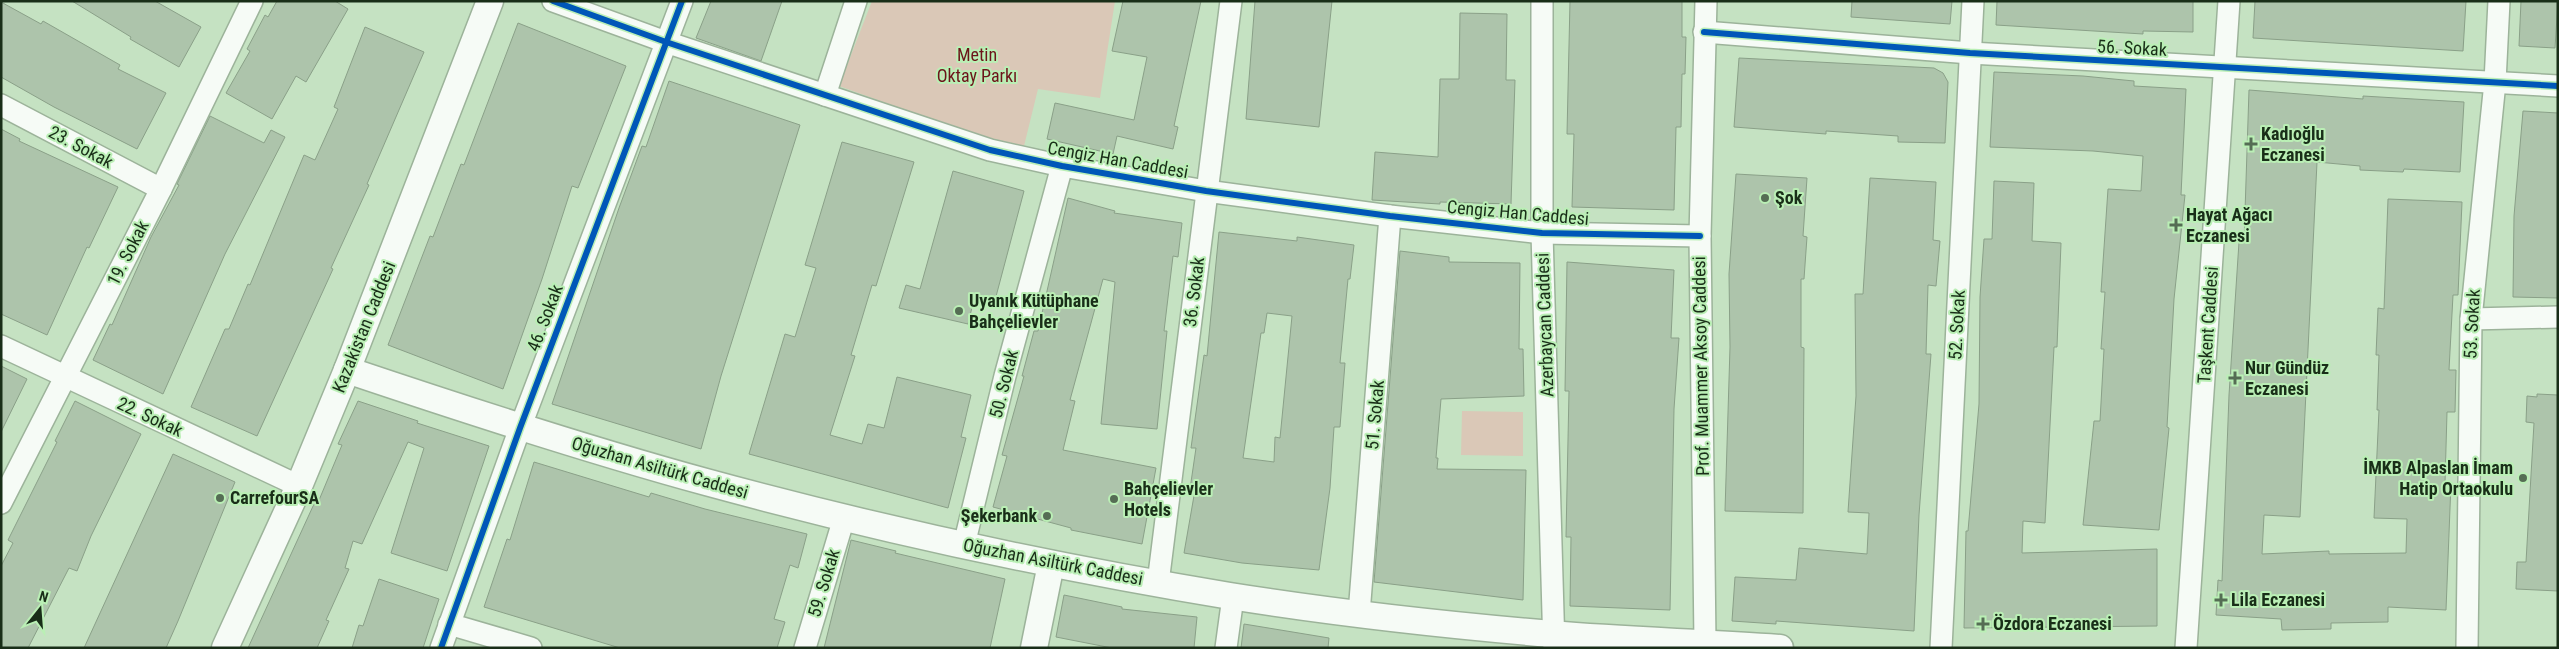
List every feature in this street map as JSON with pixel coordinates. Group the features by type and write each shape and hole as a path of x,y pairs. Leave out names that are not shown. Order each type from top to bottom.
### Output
{"main road":[{"name":"Kazakistan Caddesi","path":"225,648 299,486 347,370 490,1"},
{"name":"Oğuzhan Asiltürk Caddesi","path":"347,370 520,428 704,481 844,518 1051,564 1232,596 1554,641 1705,642 1780,648"},
{"path":"1034,648 1051,564"}],"street":[{"name":"Cengiz Han Caddesi","path":"554,1 666,42 990,150 1062,166 1206,191 1390,216 1542,233 1700,236"},
{"name":"46. Sokak","path":"441,648 520,428 682,1"},
{"path":"825,95 856,1"},
{"name":"36. Sokak","path":"1158,583 1231,1"},
{"name":"Azerbaycan Caddesi","path":"1542,1 1542,233 1554,641"},
{"name":"Prof. Muammer Aksoy Caddesi","path":"1705,642 1700,236 1706,1"},
{"name":"52. Sokak","path":"1941,648 1973,1"},
{"name":"Taşkent Caddesi","path":"2186,648 2229,1"},
{"name":"53. Sokak","path":"2467,648 2471,319 2495,82 2499,1"},
{"name":"19. Sokak","path":"1,502 161,189 251,2"},
{"name":"56. Sokak","path":"1704,32 1970,53 2558,86"},
{"name":"23. Sokak","path":"1,105 161,189"},
{"name":"50. Sokak","path":"964,545 1005,376 1062,166"},
{"name":"51. Sokak","path":"1359,614 1390,216"},
{"path":"2471,319 2558,317"},
{"name":"22. Sokak","path":"1,346 299,486"},
{"name":"59. Sokak","path":"805,648 844,518"},
{"path":"1226,648 1232,596"},
{"path":"449,624 531,648"}],"green space":[{"name":"Metin Oktay Parkı","path":"872,1 1115,1 1100,98 1038,89 1024,146 969,133 839,86"},
{"path":"1462,411 1523,412 1523,456 1461,455"}],"building":[{"path":"72,1 155,1 201,27 179,67 130,39 131,37"},
{"path":"277,1 335,1 348,9 306,82 296,76 272,119 226,93 250,51 247,49 265,15 268,17"},
{"path":"711,1 782,1 761,61 696,38"},
{"path":"1123,1 1201,1 1174,126 1178,127 1173,149 1117,136 1113,154 1047,139 1055,103 1134,120 1147,57 1112,51"},
{"path":"1255,1 1332,1 1319,127 1246,119"},
{"path":"1570,1 1682,1 1682,37 1686,37 1685,74 1682,74 1681,127 1676,127 1674,210 1572,207 1574,134 1567,134"},
{"path":"1852,1 1952,1 1950,24 1851,17"},
{"path":"1997,1 2193,1 2193,32 2143,31 2143,34 1996,25"},
{"path":"2255,1 2466,1 2463,51 2253,38"},
{"path":"2521,1 2558,1 2555,48 2519,46"},
{"path":"1,2 41,24 43,21 120,65 118,69 166,93 137,149 54,107 1,77"},
{"path":"1460,13 1507,14 1506,80 1515,80 1511,204 1440,202 1440,204 1372,200 1375,152 1438,157 1440,79 1459,79"},
{"path":"518,23 626,66 578,188 572,186 542,279 503,389 388,345 430,236 433,237 461,164 464,165"},
{"path":"365,27 424,52 367,184 369,185 331,268 333,269 257,436 191,407 225,329 229,329 248,284 250,285 304,155 315,160 338,109 334,107"},
{"path":"1739,58 1934,68 1943,73 1948,82 1945,143 1898,142 1898,136 1826,131 1826,134 1734,127"},
{"path":"1994,72 2083,76 2134,81 2134,86 2186,89 2181,195 2185,195 2174,299 2167,427 2169,428 2159,530 2083,525 2094,421 2100,421 2104,349 2101,349 2105,292 2101,292 2108,189 2141,191 2143,156 2093,151 1990,147"},
{"path":"669,81 800,125 721,376 701,449 552,404 619,208 642,146 646,147"},
{"path":"2249,90 2363,99 2363,96 2464,102 2460,172 2404,169 2403,172 2360,170 2360,166 2317,162 2300,517 2264,515 2262,554 2329,551 2329,554 2406,553 2407,519 2374,518 2379,410 2377,410 2379,355 2376,355 2378,308 2384,309 2388,199 2462,202 2458,295 2453,295 2449,370 2456,370 2455,412 2447,412 2445,483 2451,483 2446,610 2388,607 2388,622 2331,623 2331,629 2282,630 2281,619 2216,615 2218,580 2222,581 2229,395 2239,242 2244,242"},
{"path":"2523,111 2558,113 2558,298 2513,297 2514,216"},
{"path":"210,116 264,143 271,130 285,137 225,254 163,394 93,360 110,324 112,325 151,237 179,185 177,184"},
{"path":"1,129 20,139 19,141 118,187 89,248 87,247 47,335 1,314"},
{"path":"842,142 914,162 876,286 872,285 851,355 855,356 830,435 862,444 868,424 884,428 897,377 971,395 961,437 966,438 948,508 749,454 785,334 795,337 816,268 805,265"},
{"path":"953,171 1024,191 994,304 974,299 968,324 899,308 906,285 920,289"},
{"path":"1736,174 1807,178 1803,236 1807,237 1804,279 1801,279 1801,347 1804,348 1803,513 1725,511 1730,347 1729,274"},
{"path":"1870,178 1936,182 1933,240 1940,241 1936,286 1928,285 1926,354 1931,354 1919,515 1914,631 1776,621 1776,624 1732,621 1735,577 1796,580 1799,548 1867,554 1869,513 1848,512 1856,396 1855,294 1863,294"},
{"path":"1994,181 2034,183 2032,241 2061,243 2057,347 2054,347 2045,523 2023,521 2022,553 2157,549 2157,626 1964,628 1966,531 1968,531 1979,404 1980,297 1984,239 1992,239"},
{"path":"1068,198 1115,211 1114,213 1182,223 1178,257 1173,256 1164,331 1167,331 1157,429 1101,424 1115,282 1103,279 1070,400 1075,401 1063,450 1156,468 1142,544 1071,530 1071,528 993,507 1007,456 1002,455 1024,376 1022,376 1034,331 1038,331"},
{"path":"1219,232 1297,241 1297,237 1354,245 1350,279 1348,279 1340,363 1345,363 1340,427 1334,427 1330,488 1319,570 1242,563 1184,553 1195,490 1190,489 1196,448 1191,448 1204,355 1207,356","holes":["1267,313 1292,316 1280,438 1275,437 1274,462 1243,458 1261,333 1264,333"]},
{"path":"1400,251 1449,257 1449,262 1520,263 1519,349 1523,349 1524,396 1441,399 1436,458 1438,458 1437,469 1526,470 1523,600 1374,582"},
{"path":"1567,262 1674,270 1671,338 1679,338 1674,409 1670,610 1570,606 1571,537 1566,537 1569,391 1565,391"},
{"path":"1,366 27,379 1,432"},
{"path":"2537,394 2558,395 2558,591 2516,589 2517,562 2526,562 2534,423 2526,422 2527,396 2537,397"},
{"path":"75,401 141,434 91,536 77,571 69,568 28,648 1,648 1,566 13,543 8,540 57,442 55,441"},
{"path":"358,401 418,421 417,423 489,446 447,571 391,553 424,448 408,442 362,544 353,541 345,568 349,569 326,620 329,621 317,648 248,648 314,504 317,505 342,445 338,444"},
{"path":"173,454 235,482 166,648 84,648"},
{"path":"534,462 649,497 651,493 705,509 807,534 798,568 790,565 774,619 785,622 777,648 620,648 484,607 507,539 510,540"},
{"path":"851,540 896,551 895,553 1005,579 990,648 824,648"},
{"path":"379,579 439,599 423,648 352,648 359,625 363,626"},
{"path":"1064,595 1122,607 1122,609 1197,617 1194,648 1112,648 1056,637"},
{"path":"1244,624 1329,638 1328,648 1241,648"}],"cycle path":[{"path":"553,1 666,42 990,150 1062,166 1206,191 1390,216 1542,233 1700,236"},
{"path":"441,648 520,428 682,1"},
{"path":"1704,32 1970,53 2558,86"}],"place":[{"name":"Kadıoğlu Eczanesi","path":"2251,144"},
{"name":"Şok","path":"1765,198"},
{"name":"Hayat Ağacı Eczanesi","path":"2176,225"},
{"name":"Uyanık Kütüphane Bahçelievler","path":"959,311"},
{"name":"Nur Gündüz Eczanesi","path":"2235,378"},
{"name":"İMKB Alpaslan İmam Hatip Ortaokulu","path":"2523,478"},
{"name":"CarrefourSA","path":"220,498"},
{"name":"Bahçelievler Hotels","path":"1114,499"},
{"name":"Şekerbank","path":"1047,516"},
{"name":"Lila Eczanesi","path":"2221,600"},
{"name":"Özdora Eczanesi","path":"1983,624"}]}
